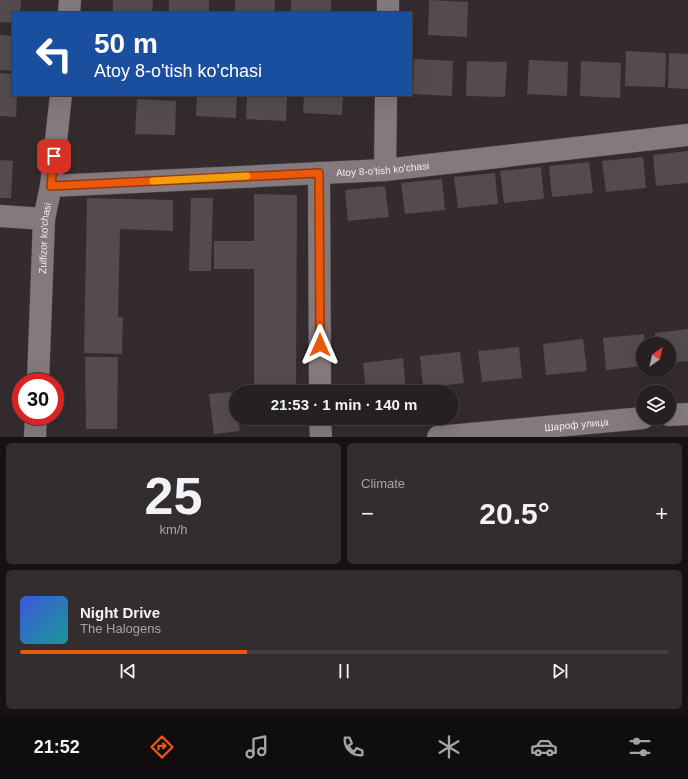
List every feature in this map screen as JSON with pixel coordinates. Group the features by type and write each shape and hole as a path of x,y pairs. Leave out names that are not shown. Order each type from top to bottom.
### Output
{"street":[{"path":"69,12 70,0"},
{"path":"388,0 388,12"},
{"name":"Zulfizor ko'chasi","path":"38,373 44,219 51,186 61,96"},
{"path":"385,170 386,96"},
{"name":"Atoy 8-o'tish ko'chasi","path":"51,186 385,170 688,135"},
{"path":"319,173 320,385"},
{"path":"0,216 44,219"},
{"path":"676,415 688,414"},
{"name":"Шароф улица","path":"438,437 636,419"},
{"path":"35,437 36,425"},
{"path":"320,425 321,437"}],"building":[{"path":"0,0 21,0 20,12 12,12 12,23 0,22"},
{"path":"113,0 153,0 152,12 113,11"},
{"path":"169,0 209,0 209,12 169,12"},
{"path":"235,0 275,0 274,12 235,12"},
{"path":"291,0 331,0 331,12 291,12"},
{"path":"429,0 468,2 467,37 428,35"},
{"path":"0,35 12,36 12,71 0,70"},
{"path":"626,51 666,53 665,87 625,86"},
{"path":"669,53 688,54 688,89 668,88"},
{"path":"414,59 453,61 452,96 413,94"},
{"path":"529,60 568,62 567,96 527,94"},
{"path":"467,61 507,62 505,97 466,96"},
{"path":"581,61 621,63 620,98 580,96"},
{"path":"0,73 12,74 12,96 17,96 16,117 0,116"},
{"path":"197,96 237,96 236,118 196,116"},
{"path":"247,96 287,96 286,121 246,119"},
{"path":"304,96 343,96 342,115 303,113"},
{"path":"137,99 176,101 175,135 135,134"},
{"path":"688,151 688,183 656,186 653,155"},
{"path":"643,157 646,188 606,192 602,161"},
{"path":"0,160 13,161 11,198 0,198"},
{"path":"589,162 593,193 552,197 549,166"},
{"path":"541,167 544,199 504,203 500,171"},
{"path":"495,173 498,204 458,208 454,177"},
{"path":"442,179 445,210 405,214 401,183"},
{"path":"385,186 389,217 348,221 345,190"},
{"path":"254,194 297,195 296,385 254,385 254,269 214,269 214,241 254,241"},
{"path":"87,198 173,200 173,231 120,229 118,317 123,317 122,354 84,353"},
{"path":"191,198 213,198 211,271 189,271"},
{"path":"688,329 688,361 676,362 676,337 655,337 655,333"},
{"path":"644,334 644,337 636,337 636,367 606,370 603,338"},
{"path":"583,339 587,371 546,375 543,344"},
{"path":"519,347 522,378 482,382 478,351"},
{"path":"460,352 464,383 448,385 423,385 420,356"},
{"path":"85,357 118,357 117,429 86,429"},
{"path":"403,358 406,385 365,385 363,363"},
{"path":"229,392 229,425 239,425 240,431 214,434 209,394"}],"slow traffic":[{"path":"153,181 247,176"}],"route":[{"path":"54,156 51,186 319,173 320,345"}]}
